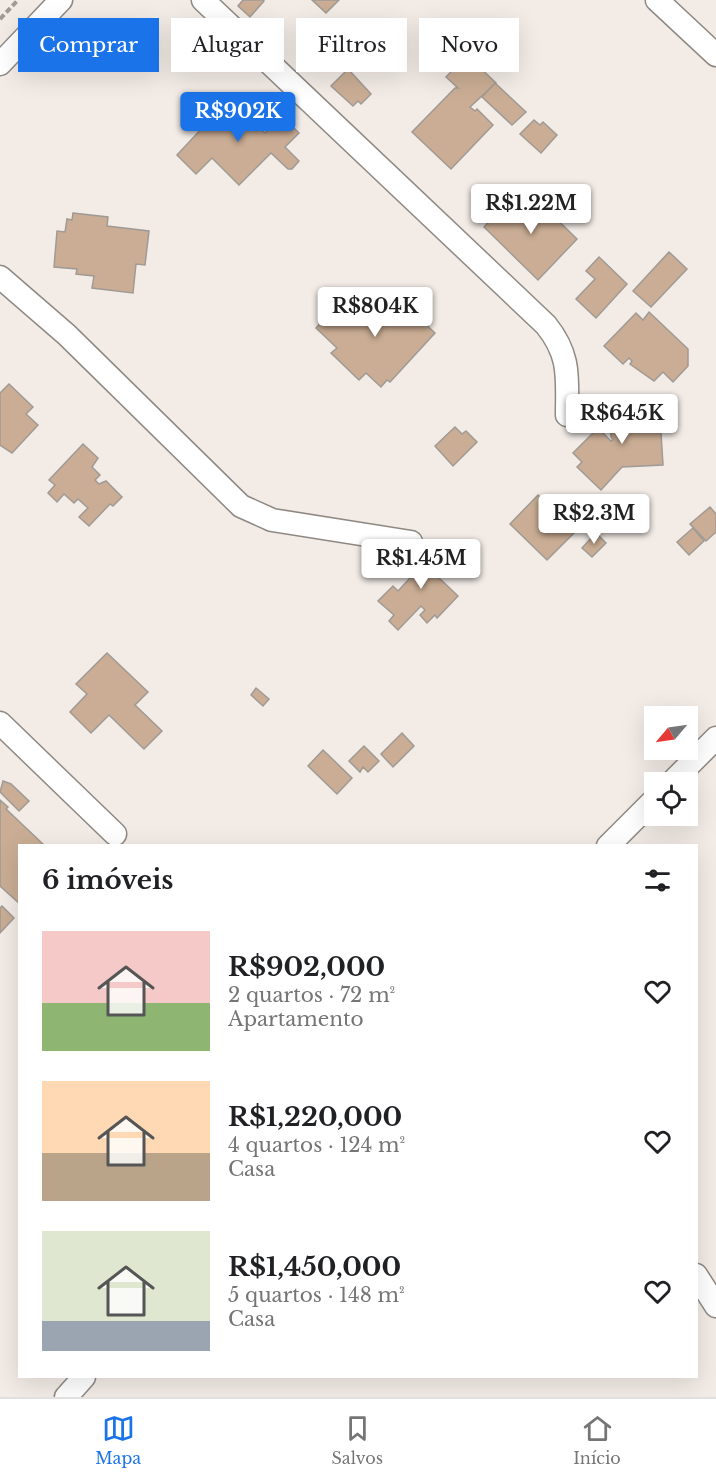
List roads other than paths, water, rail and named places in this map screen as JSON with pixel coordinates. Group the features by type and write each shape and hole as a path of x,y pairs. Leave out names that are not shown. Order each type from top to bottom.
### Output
{"street":[{"path":"0,64 61,0"},
{"path":"204,0 546,325 563,350 567,364 567,415"},
{"path":"657,0 716,55"},
{"path":"0,277 67,335 241,506 272,520 411,542"},
{"path":"0,723 116,834"},
{"path":"682,772 716,738"},
{"path":"610,844 644,810"},
{"path":"698,1278 716,1306"},
{"path":"66,1397 83,1378"}]}
